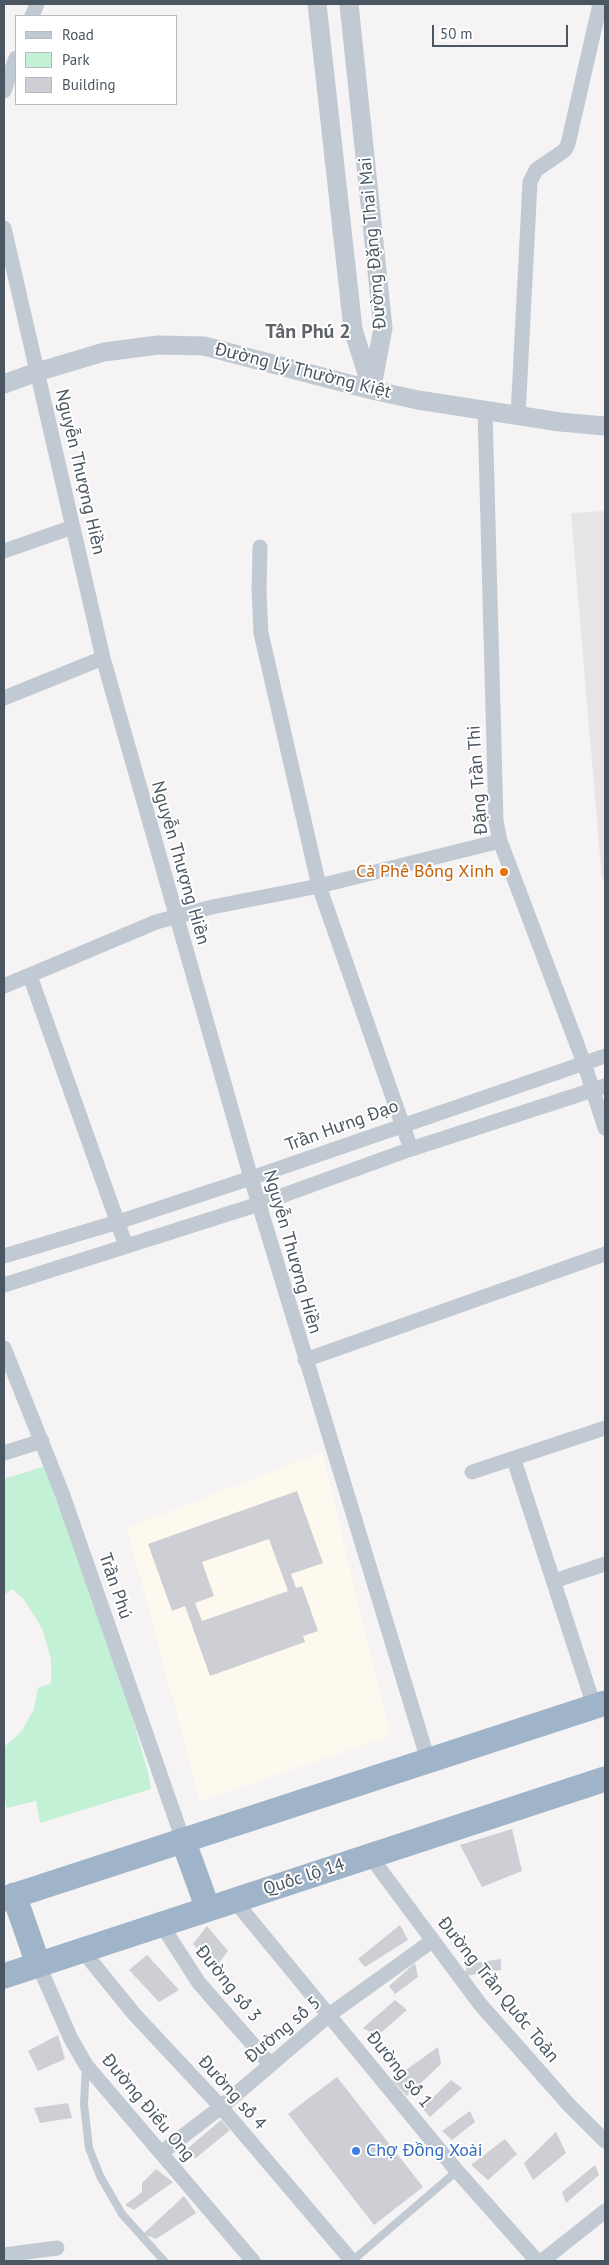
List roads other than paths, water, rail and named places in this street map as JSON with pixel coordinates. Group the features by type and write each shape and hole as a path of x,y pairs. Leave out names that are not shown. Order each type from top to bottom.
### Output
{"highway":[{"path":"38,1964 9,1897 600,1704"},
{"name":"Quốc lộ 14","path":"4,1976 605,1779"},
{"path":"183,1840 208,1909"}],"street":[{"name":"Đường Đặng Thai Mai","path":"317,4 353,329 372,390"},
{"name":"Đường Đặng Thai Mai","path":"349,4 383,328 372,390"},
{"path":"518,416 530,182 536,170 565,150 568,144 600,4"},
{"path":"4,92 15,61"},
{"name":"Nguyễn Thượng Hiền","path":"4,228 103,658 251,1178 428,1760"},
{"name":"Đường Lý Thường Kiệt","path":"4,384 104,352 158,346 204,346 372,390 485,411 605,426"},
{"name":"Đặng Trần Thi","path":"485,411 494,795 500,841 584,1063 599,1088 605,1128"},
{"path":"4,551 74,526"},
{"path":"260,547 258,591 261,633 319,886 411,1149"},
{"path":"4,698 103,658"},
{"path":"4,986 142,926 176,916 220,905 319,886 500,841"},
{"path":"30,976 126,1246"},
{"name":"Trần Hưng Đạo","path":"4,1256 118,1222 251,1178 402,1124 605,1056"},
{"path":"4,1285 259,1204 411,1149 599,1088"},
{"path":"305,1360 605,1254"},
{"name":"Trần Phú","path":"4,1348 62,1493 183,1840"},
{"path":"472,1472 514,1460 605,1428"},
{"path":"4,1453 42,1441"},
{"path":"514,1460 554,1581 600,1704"},
{"path":"554,1581 605,1564"},
{"name":"Đường Trần Quốc Toản","path":"370,1856 480,2004 569,2105 605,2141"},
{"name":"Đường số 1","path":"234,1900 457,2172 537,2261"},
{"name":"Đường số 3","path":"161,1924 200,1983 270,2064"},
{"name":"Đường số 5","path":"161,2153 221,2107 329,2015 432,1941"},
{"name":"Đường số 4","path":"82,1950 135,2015 221,2107 352,2261"},
{"name":"Đường Điểu Ong","path":"38,1964 71,2039 86,2065 253,2261"},
{"path":"542,2261 605,2211"},
{"path":"4,2255 57,2248"}],"lane":[{"path":"86,2065 84,2104 91,2155 100,2176 122,2214 164,2261"},
{"path":"352,2261 457,2172"}],"place":[{"name":"Cà Phê Bống Xinh","path":"504,872"},
{"name":"Chợ Đồng Xoài","path":"356,2151"}],"district":[{"name":"Tân Phú 2","path":"308,332"}]}
